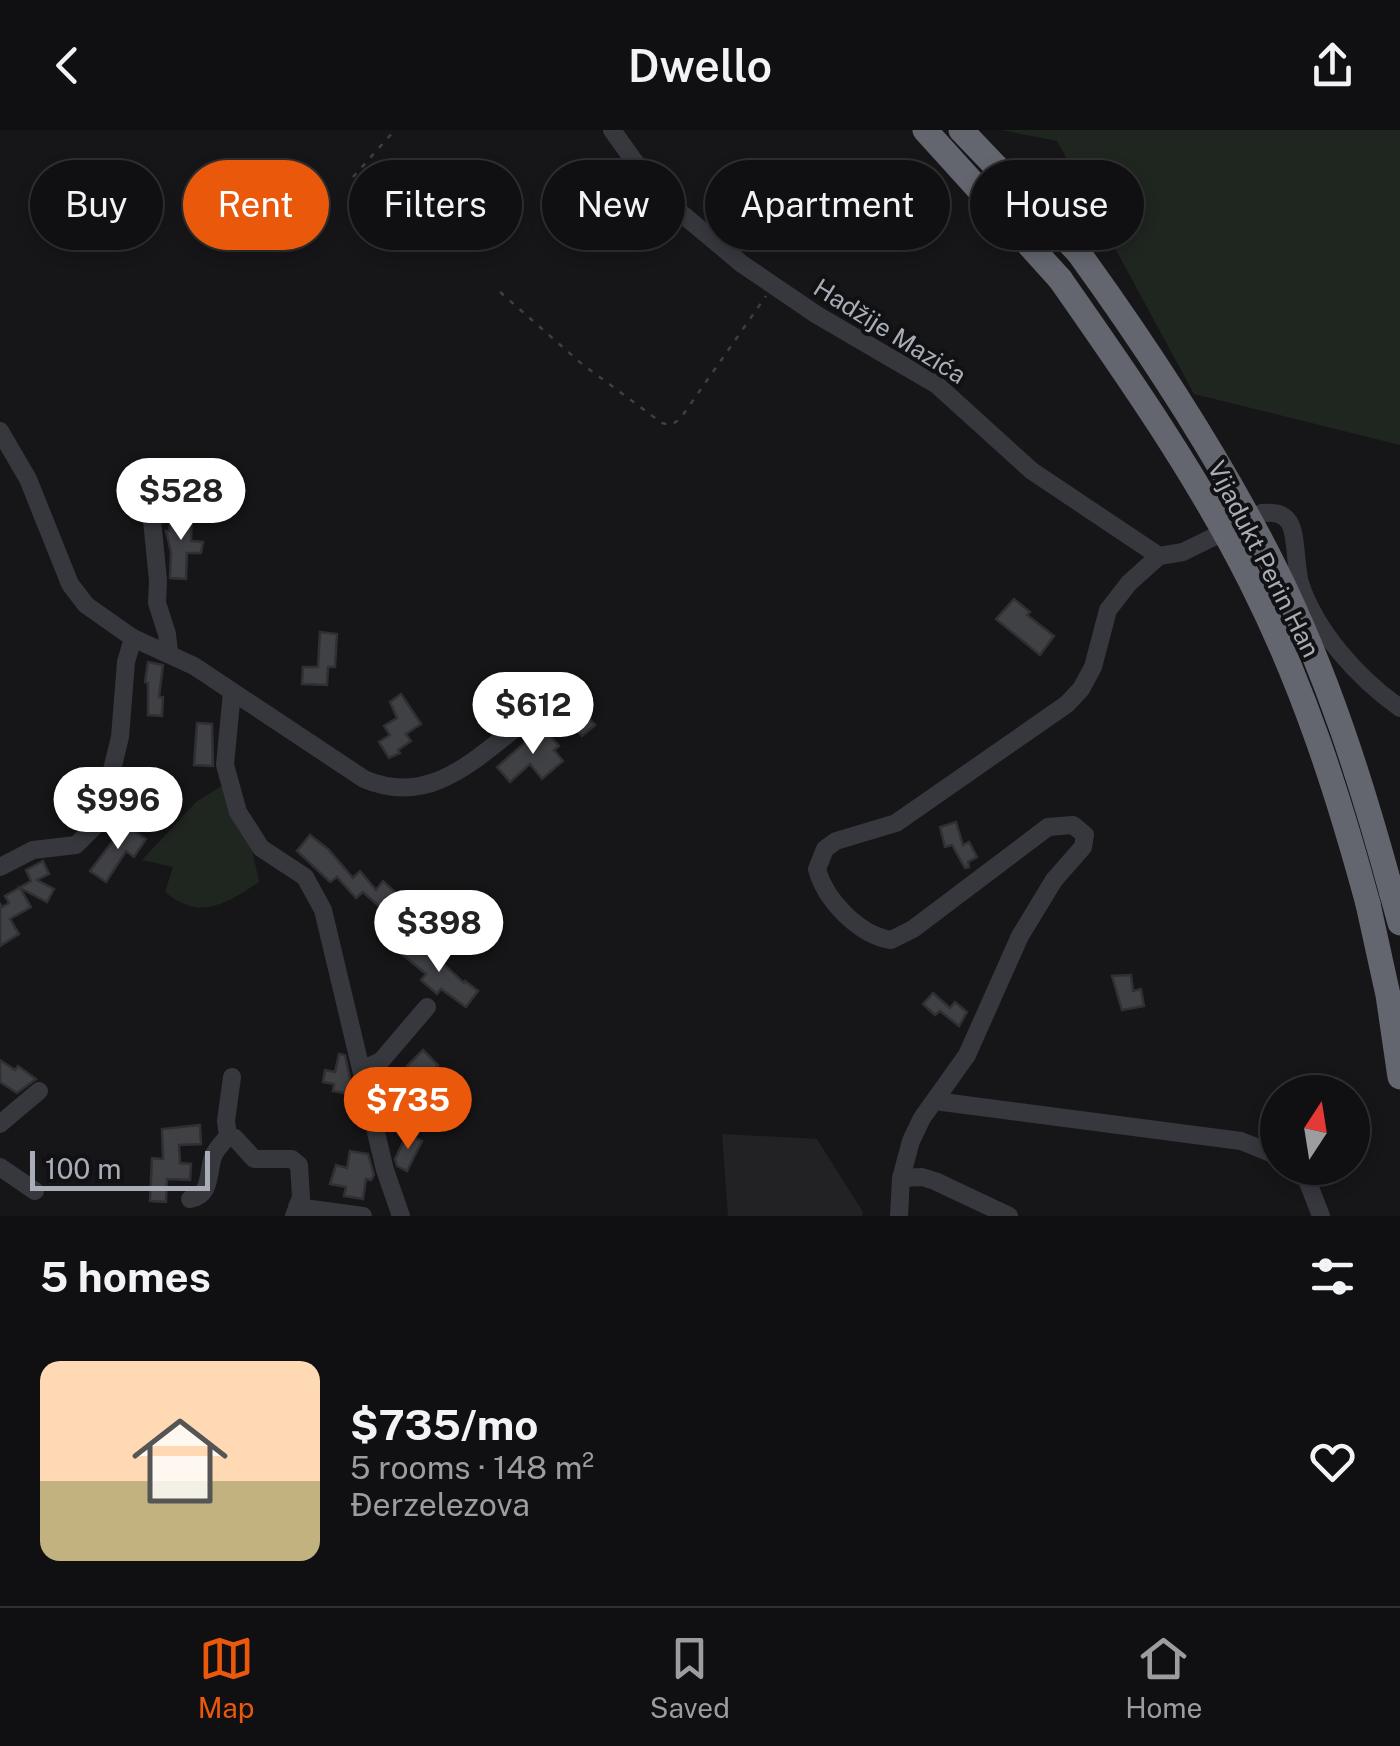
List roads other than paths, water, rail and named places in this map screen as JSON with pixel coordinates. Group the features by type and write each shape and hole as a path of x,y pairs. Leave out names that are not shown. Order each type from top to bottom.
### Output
{"highway":[{"name":"Vijadukt Perin Han","path":"925,130 1060,278 1156,420 1250,580 1313,724 1380,899"},
{"name":"Vijadukt Perin Han","path":"961,130 1078,252 1145,344 1198,428 1276,570 1320,669 1361,781 1380,899"},
{"path":"1380,899 1400,924"},
{"path":"1380,899 1400,1077"}],"street":[{"name":"Hadžije Mazića","path":"612,130 667,202 773,286 937,385 1032,472 1158,556"},
{"path":"0,431 28,479 70,584 86,605 132,638 169,652 364,778 395,789 445,778 517,727"},
{"path":"151,510 158,580 156,603 169,652"},
{"path":"899,1216 901,1178 911,1141 967,1055 1020,936 1054,880 1083,847 1085,835 1073,825 1048,826 912,929 891,940 872,936 849,917 819,878 818,860 836,841 896,823 1067,704 1093,668 1108,610 1129,582 1158,556 1183,552 1262,513 1274,512 1286,518 1293,530 1300,582 1315,616 1367,682 1400,708"},
{"path":"0,867 33,850 68,849 84,840 94,828 120,737 126,662 132,638"},
{"path":"232,692 225,765 231,793 254,841 294,868 313,888 327,924 338,984 385,1170 402,1216"},
{"path":"362,1070 381,1061 427,1008"},
{"path":"190,1199 206,1190 214,1154 228,1136 232,1077"},
{"path":"2,1115 38,1091"},
{"path":"935,1101 1241,1142 1260,1149"},
{"path":"228,1136 235,1138 254,1159 292,1160 299,1165 302,1178 296,1212 363,1216"},
{"path":"0,1167 35,1191"},
{"path":"901,1178 935,1180 1003,1215"},
{"path":"1309,1185 1321,1216"}]}
